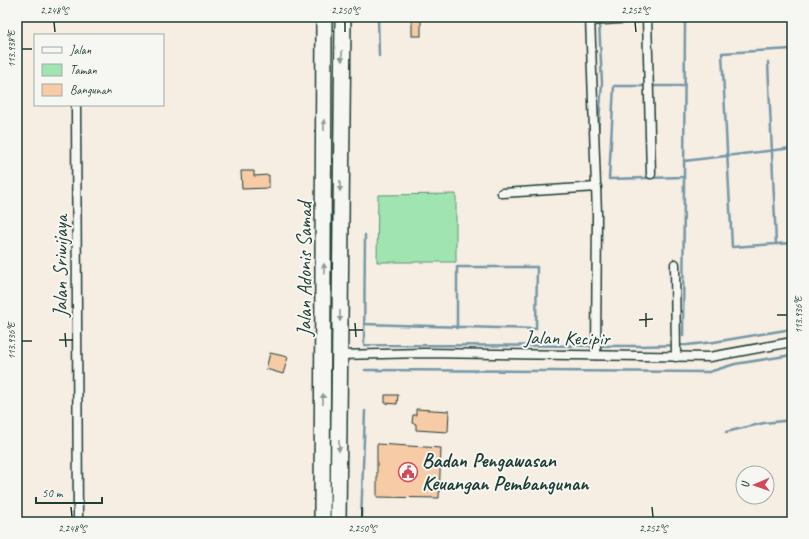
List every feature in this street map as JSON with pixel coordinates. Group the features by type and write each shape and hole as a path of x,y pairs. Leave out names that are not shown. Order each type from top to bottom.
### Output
{"highway":[{"name":"Jalan Adonis Samad","path":"322,522 324,17"},
{"path":"338,522 342,17"},
{"path":"324,151 340,151"}],"street":[{"path":"596,351 597,187 592,19 647,17 651,174"},
{"name":"Jalan Sriwijaya","path":"76,106 78,522"},
{"path":"502,193 597,187"},
{"path":"675,264 676,357"},
{"name":"Jalan Kecipir","path":"339,355 596,351 676,357 710,357 792,342"}],"green space":[{"path":"456,194 456,262 377,262 378,195"}],"building":[{"path":"412,17 421,17 421,36 412,36"},
{"path":"241,171 254,171 254,176 269,175 269,188 242,189"},
{"path":"270,353 288,357 283,374 266,369"},
{"path":"385,395 398,395 397,404 385,403"},
{"path":"416,409 449,411 448,432 416,430 416,424 412,423 413,415 416,415"},
{"name":"Badan Pengawasan Keuangan Pembangunan","path":"377,444 441,448 439,498 377,497"}],"waterway":[{"path":"378,17 379,56"},
{"path":"683,336 685,19 736,17"},
{"path":"598,134 602,83 599,21"},
{"path":"792,49 722,53 732,247 792,243"},
{"path":"768,62 776,244"},
{"path":"684,86 614,86 609,179 684,177"},
{"path":"684,161 792,148"},
{"path":"365,235 364,345 687,345 792,329"},
{"path":"364,324 536,329 537,267 457,267 457,328"},
{"path":"365,370 709,372 735,364 792,355"},
{"path":"361,522 365,411"},
{"path":"726,432 764,423 792,420"}],"place":[{"name":"Badan Pengawasan Keuangan Pembangunan","path":"408,472"}]}
